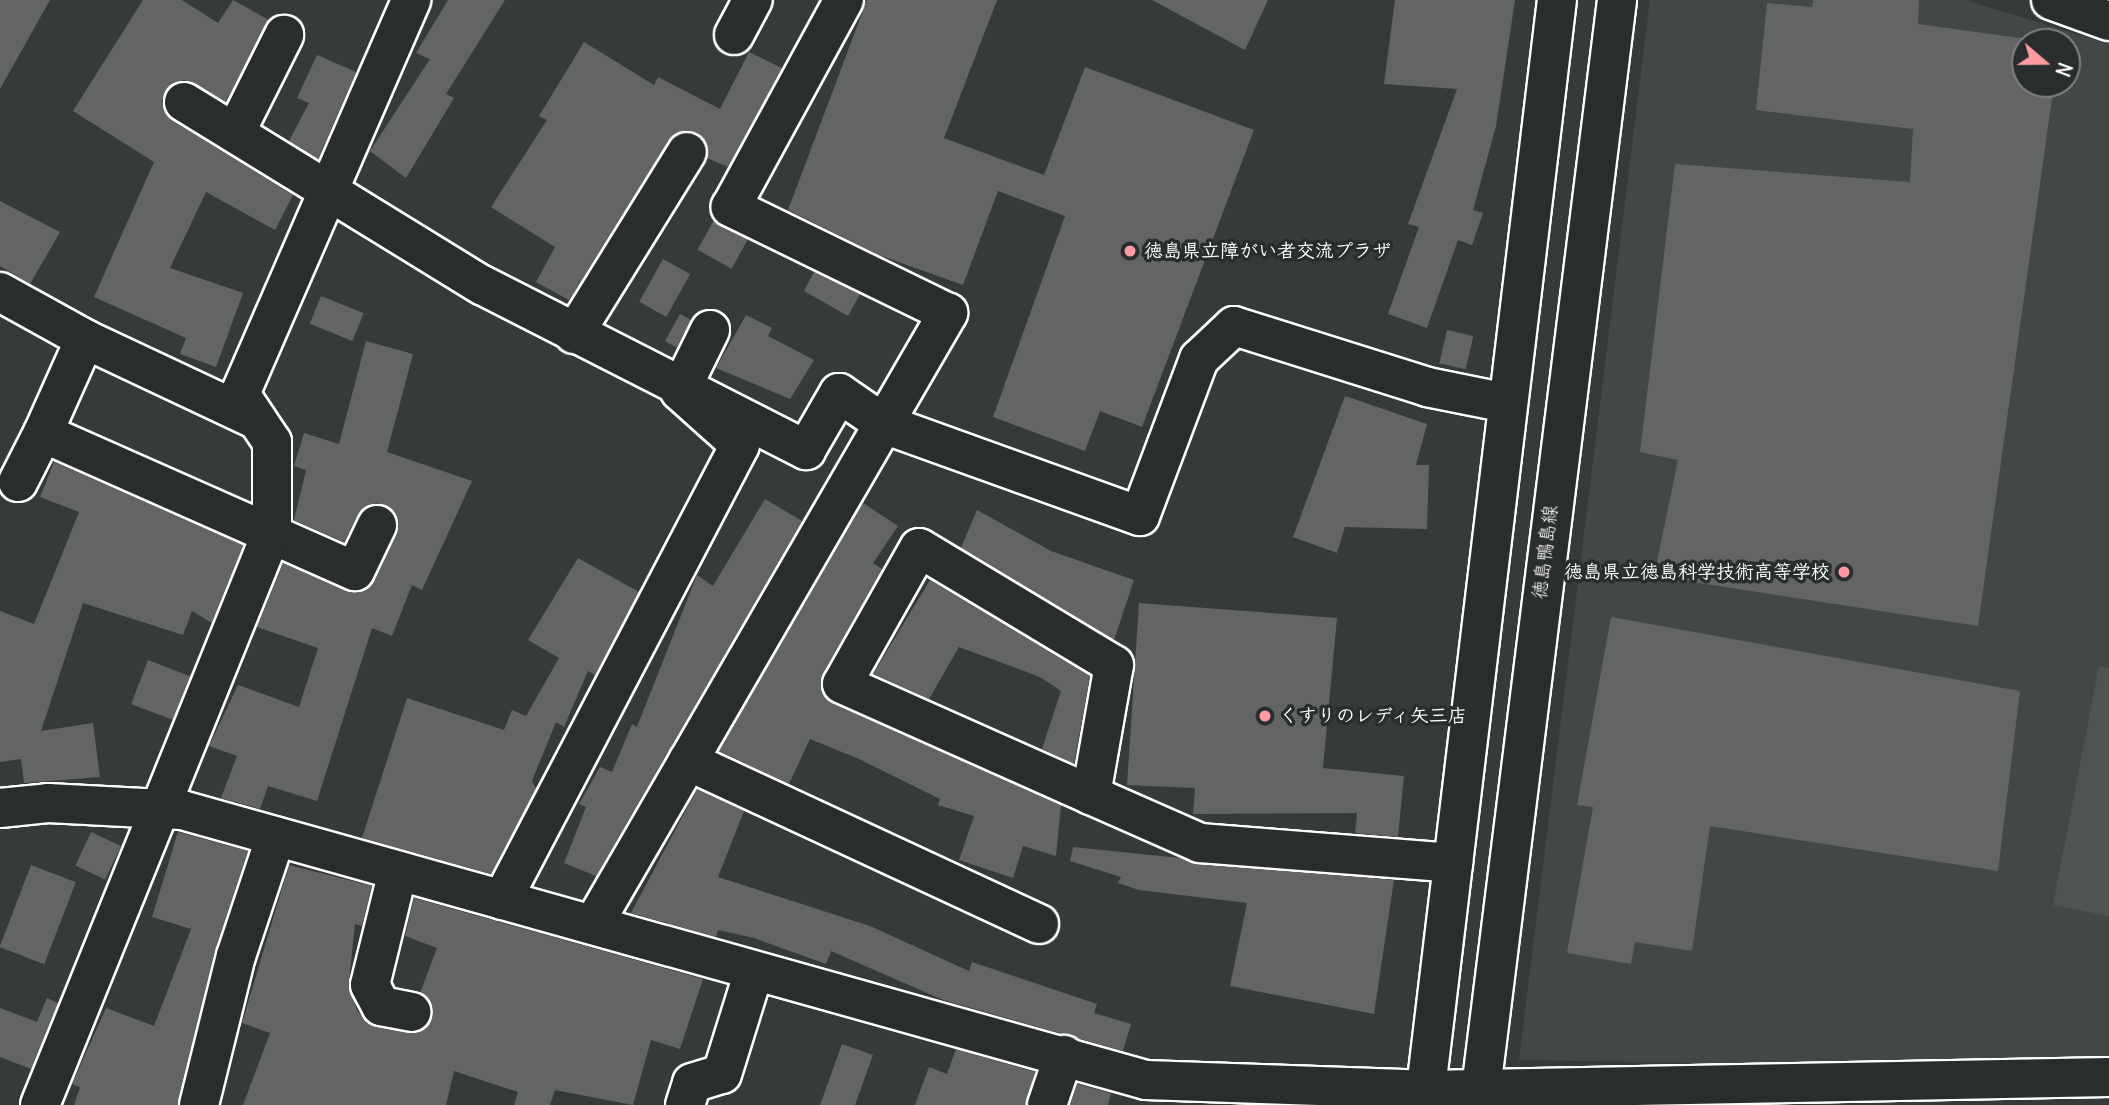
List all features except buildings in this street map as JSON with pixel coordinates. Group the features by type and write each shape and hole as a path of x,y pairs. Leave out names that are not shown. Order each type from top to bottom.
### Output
{"street":[{"path":"40,1105 272,532 272,442 240,394 411,0"},
{"path":"734,35 752,0"},
{"path":"593,925 948,313 731,207 844,0"},
{"path":"1425,1098 1557,0"},
{"name":"徳島鴨島線","path":"1480,1096 1617,0"},
{"path":"2051,0 2109,21"},
{"path":"234,133 284,35"},
{"path":"184,102 328,191 574,334 680,391 806,450 839,393 884,424 1140,516 1199,359 1234,326 1427,387 1507,404"},
{"path":"574,334 687,152"},
{"path":"0,292 85,340 257,421"},
{"path":"680,391 710,330"},
{"path":"18,482 85,340"},
{"path":"502,900 740,445 680,391"},
{"path":"43,433 355,571 377,525"},
{"path":"1091,795 1114,665 919,548 842,684 1091,795 1200,843 1453,863"},
{"path":"688,761 1039,924"},
{"path":"0,808 48,803 162,809 276,836 1146,1080 1425,1098 2109,1077"},
{"path":"199,1105 236,956 276,836"},
{"path":"398,871 370,985 382,1006 411,1012"},
{"path":"685,1105 692,1083 722,1074 754,971"},
{"path":"1047,1105 1064,1055"}],"shaded area":[{"name":"徳島県立徳島科学技術高等学校","path":"1650,0 1965,0 2057,28 2011,28 2011,98 2081,98 2081,35 2109,44 2109,1070 1519,1060"},
{"path":"2099,666 2109,668 2109,916 2053,905"}],"place":[{"name":"徳島県立障がい者交流プラザ","path":"1130,251"},
{"name":"徳島県立徳島科学技術高等学校","path":"1844,572"},
{"name":"くすりのレディ矢三店","path":"1265,716"}]}
